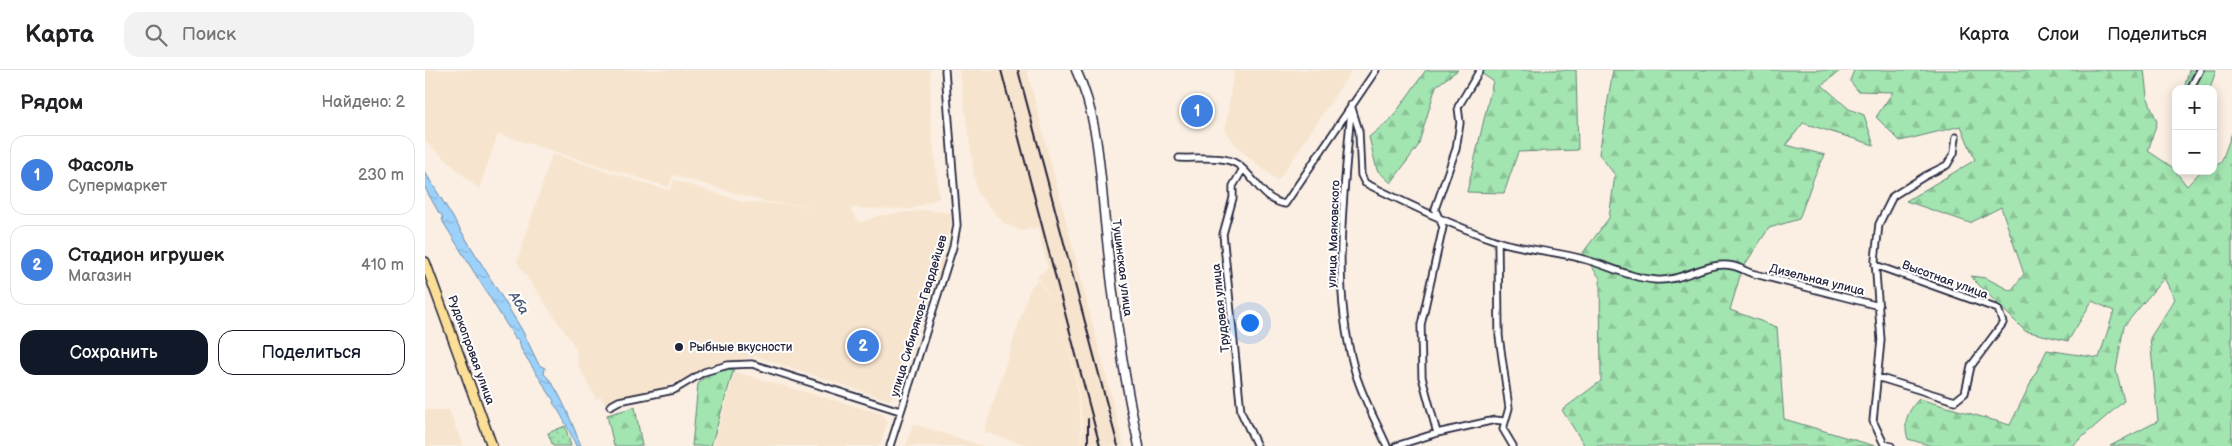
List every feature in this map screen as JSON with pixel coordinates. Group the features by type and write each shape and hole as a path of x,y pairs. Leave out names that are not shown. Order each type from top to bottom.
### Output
{"main road":[{"name":"Тушинская улица","path":"1076,70 1087,92 1094,123 1120,341 1139,446"},
{"name":"Рудокопровая улица","path":"425,262 492,446"}],"street":[{"name":"улица Сибиряков-Гвардейцев","path":"890,446 953,247 957,224 945,70"},
{"path":"1179,158 1229,160 1243,169 1256,186 1270,198 1285,204 1376,70"},
{"path":"1437,433 1421,376 1421,325 1443,227 1435,209 1456,149 1460,123 1458,107 1480,70"},
{"path":"2193,85 2200,70"},
{"name":"Дизельная улица","path":"1351,105 1359,131 1361,175 1365,183 1439,219 1499,241 1594,262 1614,271 1655,280 1676,280 1714,266 1733,265 1751,273 1879,306"},
{"name":"улица Маяковского","path":"1351,105 1342,225 1341,276 1344,319 1354,369 1387,446"},
{"path":"1891,446 1884,444 1873,421 1881,340 1875,265 1879,224 1893,196 1925,176 1947,166 1953,153 1956,138"},
{"name":"Трудовая улица","path":"1243,169 1233,186 1233,198 1223,234 1241,412 1257,446"},
{"path":"1499,241 1499,336 1509,408 1503,422 1503,429 1513,446"},
{"name":"Высотная улица","path":"1875,265 1998,309 2003,323 1991,342 1977,355 1971,366 1965,393 1955,401 1877,377"},
{"path":"610,406 619,401 674,390 704,372 728,365 752,364 900,411"},
{"path":"1396,446 1437,433 1495,420 1503,422"}],"shaded area":[{"path":"425,70 930,70 931,123 939,198 911,209 849,208 860,223 877,216 927,210 951,213 951,225 941,257 945,258 896,393 889,400 756,356 711,367 653,392 604,403 601,397 596,399 577,363 577,350 517,262 552,154 670,191 674,180 743,202 812,206 767,202 673,175 669,187 498,134 479,189 425,141"},
{"path":"959,70 1027,70 1124,446 1081,446 1083,427 1076,375 1054,303 1075,374 1081,425 1080,446 1030,446 984,432 1030,288 1038,280 1053,301 1037,276 1048,269 1038,227 1022,231 1005,224 977,193"},
{"path":"1234,70 1352,70 1278,181 1240,150 1225,131"},
{"path":"735,372 882,414 887,423 880,446 713,446"},
{"path":"425,410 449,410 463,446 425,446"},
{"path":"913,424 983,446 906,446"}],"green space":[{"path":"1426,70 1458,70 1436,86 1418,146 1391,183 1377,170 1369,137 1392,118"},
{"path":"1476,70 1576,70 1578,150 1518,152 1504,193 1467,192 1493,81"},
{"path":"1613,70 1841,70 1822,85 1849,109 1864,115 1874,145 1803,123 1786,145 1825,155 1814,177 1799,219 1769,228 1742,269 1730,310 1777,327 1784,419 1875,446 1585,446 1562,410 1601,381 1600,278 1582,254 1609,218 1615,175 1599,154"},
{"path":"1854,70 2144,70 2147,96 2157,122 2148,151 2172,167 2172,175 2178,175 2187,186 2197,175 2217,175 2217,164 2221,163 2232,133 2232,446 2110,446 2158,421 2150,338 2175,299 2164,278 2124,326 2116,370 2124,401 2072,446 1932,446 1908,439 1907,418 1919,399 2010,425 2047,350 2099,358 2114,311 2092,301 2068,341 2025,331 1970,276 1986,278 2011,291 2024,274 2001,207 1970,223 1906,201 1975,160 1961,126 1900,141 1876,117 1893,92 1858,91 1850,81"},
{"path":"2189,70 2216,70 2211,85 2185,85"},
{"path":"734,369 711,446 692,446 698,384 708,373"},
{"path":"635,407 642,446 614,446 607,415"},
{"path":"565,426 571,446 553,446 548,433"}],"water":[{"path":"425,172 522,330 539,365 545,368 544,374 555,387 581,446 576,446 553,403 554,401 521,349 519,340 515,338 443,222 442,215 425,188"}],"railway":[{"path":"1001,70 1100,446"},
{"path":"1018,70 1118,446"},
{"path":"1088,419 1088,446"}],"place":[{"name":"Фасоль","path":"1197,111"},
{"name":"Стадион игрушек","path":"863,346"},
{"name":"Рыбные вкусности","path":"679,347"}],"water label":[{"name":"Аба","path":"519,303"}]}
